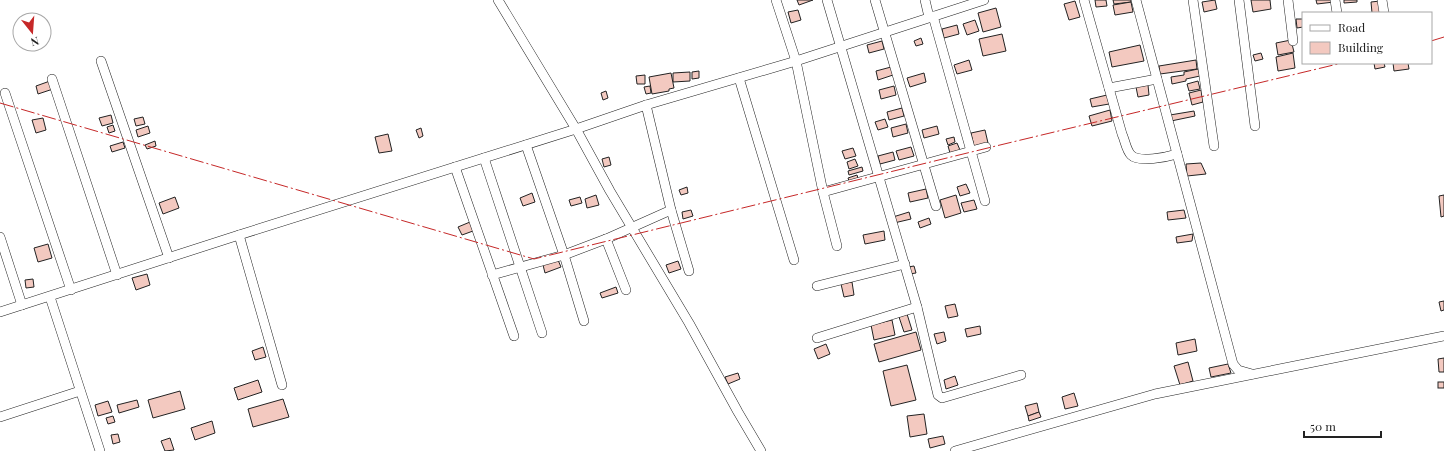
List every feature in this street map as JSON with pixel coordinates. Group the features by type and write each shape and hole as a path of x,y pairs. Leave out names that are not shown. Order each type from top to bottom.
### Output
{"street":[{"path":"498,0 576,129 610,191 761,451"},
{"path":"776,0 796,61 823,192 837,246"},
{"path":"827,0 905,264 939,397 942,398 1021,375"},
{"path":"875,0 936,206"},
{"path":"925,0 972,151 985,201"},
{"path":"0,312 576,129 646,105 796,61 984,0"},
{"path":"1084,0 1122,134 1131,155 1136,158 1157,158 1178,154"},
{"path":"1136,0 1233,364 1238,370 1254,374"},
{"path":"1193,0 1214,146"},
{"path":"1239,0 1255,126"},
{"path":"1288,0 1293,42"},
{"path":"1335,0 1337,12"},
{"path":"1382,0 1384,12"},
{"path":"101,61 169,258"},
{"path":"739,78 794,260"},
{"path":"52,79 117,275"},
{"path":"1109,88 1157,79"},
{"path":"5,93 71,290"},
{"path":"646,105 671,210 689,271"},
{"path":"526,145 564,255 584,321"},
{"path":"823,192 986,147"},
{"path":"484,158 542,333"},
{"path":"455,167 514,336"},
{"path":"492,275 564,255 606,239 671,210"},
{"path":"239,235 282,385"},
{"path":"0,237 22,306"},
{"path":"606,239 626,290"},
{"path":"817,286 905,264"},
{"path":"50,297 100,451"},
{"path":"817,338 917,307"},
{"path":"955,451 1155,394 1444,336"},
{"path":"0,416 80,391"}],"building":[{"path":"797,0 813,0 799,5"},
{"path":"1095,0 1106,0 1107,6 1096,7"},
{"path":"1113,0 1131,0 1131,2 1114,4"},
{"path":"1215,0 1217,9 1204,12 1202,2"},
{"path":"1251,0 1270,0 1271,9 1253,12"},
{"path":"1316,0 1334,0 1334,2 1317,4"},
{"path":"1344,0 1357,0 1357,2 1344,3"},
{"path":"1075,1 1080,17 1069,20 1064,4"},
{"path":"1380,1 1382,12 1372,12 1371,2"},
{"path":"1131,2 1133,12 1115,15 1113,5"},
{"path":"996,8 1001,27 983,32 978,13"},
{"path":"798,10 801,20 791,23 788,12"},
{"path":"1296,19 1302,19 1302,27 1297,28"},
{"path":"975,20 979,31 967,35 963,24"},
{"path":"957,25 959,34 944,38 942,29"},
{"path":"1002,34 1006,51 983,56 979,39"},
{"path":"921,38 923,44 916,46 914,41"},
{"path":"1291,40 1294,52 1278,55 1276,43"},
{"path":"882,41 884,49 869,53 867,45"},
{"path":"1140,45 1144,61 1112,67 1109,52"},
{"path":"1261,53 1263,59 1255,61 1253,55"},
{"path":"1293,53 1295,68 1278,71 1276,57"},
{"path":"969,60 972,70 957,74 954,65"},
{"path":"1196,60 1197,69 1160,74 1159,66"},
{"path":"1374,64 1384,64 1385,67 1375,69"},
{"path":"1393,64 1408,64 1409,69 1394,71"},
{"path":"891,67 893,75 878,80 876,71"},
{"path":"1198,69 1200,76 1172,84 1171,77 1184,75 1184,72"},
{"path":"699,71 699,78 692,79 692,72"},
{"path":"690,72 690,81 673,82 673,73"},
{"path":"671,73 674,88 669,89 669,91 652,94 649,77"},
{"path":"924,73 926,82 910,87 907,78"},
{"path":"645,75 645,84 637,84 636,76"},
{"path":"50,81 53,89 38,94 36,86"},
{"path":"1198,81 1200,89 1189,91 1187,84"},
{"path":"1148,85 1149,95 1138,97 1136,87"},
{"path":"650,86 651,93 646,94 644,87"},
{"path":"894,86 896,95 881,99 879,90"},
{"path":"1201,90 1203,102 1192,105 1189,93"},
{"path":"606,91 608,98 603,100 601,93"},
{"path":"1107,95 1109,104 1092,107 1090,99"},
{"path":"902,108 904,116 889,120 887,112"},
{"path":"1110,110 1112,121 1092,126 1089,116"},
{"path":"1194,111 1195,116 1171,121 1170,115"},
{"path":"111,115 113,123 102,126 99,118"},
{"path":"143,117 145,124 136,126 134,119"},
{"path":"43,118 46,130 36,133 32,120"},
{"path":"885,119 888,127 878,130 875,122"},
{"path":"906,124 908,133 893,137 891,128"},
{"path":"113,125 115,131 109,133 107,127"},
{"path":"148,126 150,133 138,137 136,130"},
{"path":"937,126 939,134 924,138 922,130"},
{"path":"421,128 423,136 419,138 416,130"},
{"path":"985,130 988,143 974,146 971,133"},
{"path":"388,134 392,151 379,153 375,137"},
{"path":"954,137 955,142 948,145 946,139"},
{"path":"155,141 156,146 147,149 145,145"},
{"path":"123,142 125,148 112,152 110,146"},
{"path":"957,143 960,150 950,153 948,146"},
{"path":"911,147 914,156 899,160 896,151"},
{"path":"853,148 856,156 845,159 842,151"},
{"path":"893,152 895,160 880,164 878,156"},
{"path":"609,157 611,165 604,167 602,159"},
{"path":"855,159 858,166 849,169 847,162"},
{"path":"1201,163 1206,174 1187,176 1186,164"},
{"path":"862,167 863,171 849,175 848,171"},
{"path":"857,175 858,178 849,181 848,178"},
{"path":"966,184 970,193 960,196 957,187"},
{"path":"687,187 688,193 681,195 679,190"},
{"path":"926,189 928,198 910,202 908,193"},
{"path":"532,193 535,202 523,206 520,198"},
{"path":"596,195 599,205 587,208 585,199"},
{"path":"956,195 961,213 945,218 940,200"},
{"path":"1444,195 1444,216 1441,217 1439,196"},
{"path":"175,197 179,208 163,214 159,203"},
{"path":"580,197 582,203 571,206 569,200"},
{"path":"974,200 977,209 964,212 961,203"},
{"path":"691,210 693,216 683,219 682,212"},
{"path":"1184,210 1186,218 1168,220 1167,212"},
{"path":"909,212 911,219 894,223 893,217"},
{"path":"929,218 931,224 920,228 918,222"},
{"path":"470,222 473,231 462,235 458,227"},
{"path":"884,231 885,240 865,244 863,235"},
{"path":"1193,234 1192,241 1177,243 1176,237"},
{"path":"48,244 52,258 38,262 34,248"},
{"path":"558,260 561,267 545,273 543,265"},
{"path":"678,261 681,269 669,273 666,265"},
{"path":"914,266 916,273 909,274 908,267"},
{"path":"147,274 150,285 136,290 132,278"},
{"path":"33,279 34,287 26,288 25,280"},
{"path":"852,282 854,295 844,297 841,284"},
{"path":"616,287 618,293 602,298 600,293"},
{"path":"1444,301 1444,310 1441,311 1439,302"},
{"path":"955,304 958,316 948,318 945,306"},
{"path":"907,314 912,330 904,332 899,317"},
{"path":"892,320 895,335 874,340 871,325"},
{"path":"980,326 981,334 967,337 965,329"},
{"path":"916,332 921,350 879,362 874,344"},
{"path":"944,332 946,341 937,344 934,334"},
{"path":"1195,339 1197,351 1178,355 1176,343"},
{"path":"826,344 830,354 818,359 814,349"},
{"path":"263,347 266,357 255,360 252,351"},
{"path":"1444,358 1444,372 1439,372 1438,359"},
{"path":"1188,362 1193,381 1180,385 1174,366"},
{"path":"1228,364 1231,373 1211,377 1209,368"},
{"path":"907,365 916,400 891,406 883,371"},
{"path":"738,373 740,379 728,384 725,377"},
{"path":"955,376 958,385 946,389 944,380"},
{"path":"258,380 262,392 238,400 234,388"},
{"path":"1438,382 1444,382 1444,388 1438,388"},
{"path":"180,391 185,409 153,418 148,400"},
{"path":"1074,393 1078,406 1065,409 1062,397"},
{"path":"283,399 289,417 253,427 248,409"},
{"path":"137,400 139,407 119,413 117,405"},
{"path":"108,401 112,412 98,416 95,405"},
{"path":"1037,403 1039,412 1028,416 1025,406"},
{"path":"1039,412 1041,417 1029,421 1028,416"},
{"path":"924,414 927,434 910,437 907,416"},
{"path":"113,416 115,422 108,424 106,418"},
{"path":"212,421 215,433 195,440 191,428"},
{"path":"118,434 120,442 113,444 111,435"},
{"path":"943,436 945,444 930,448 928,439"},
{"path":"170,438 174,450 165,451 161,441"}],"power":[{"path":"1432,41 1444,37"},
{"path":"0,103 534,259 1338,64"}]}
